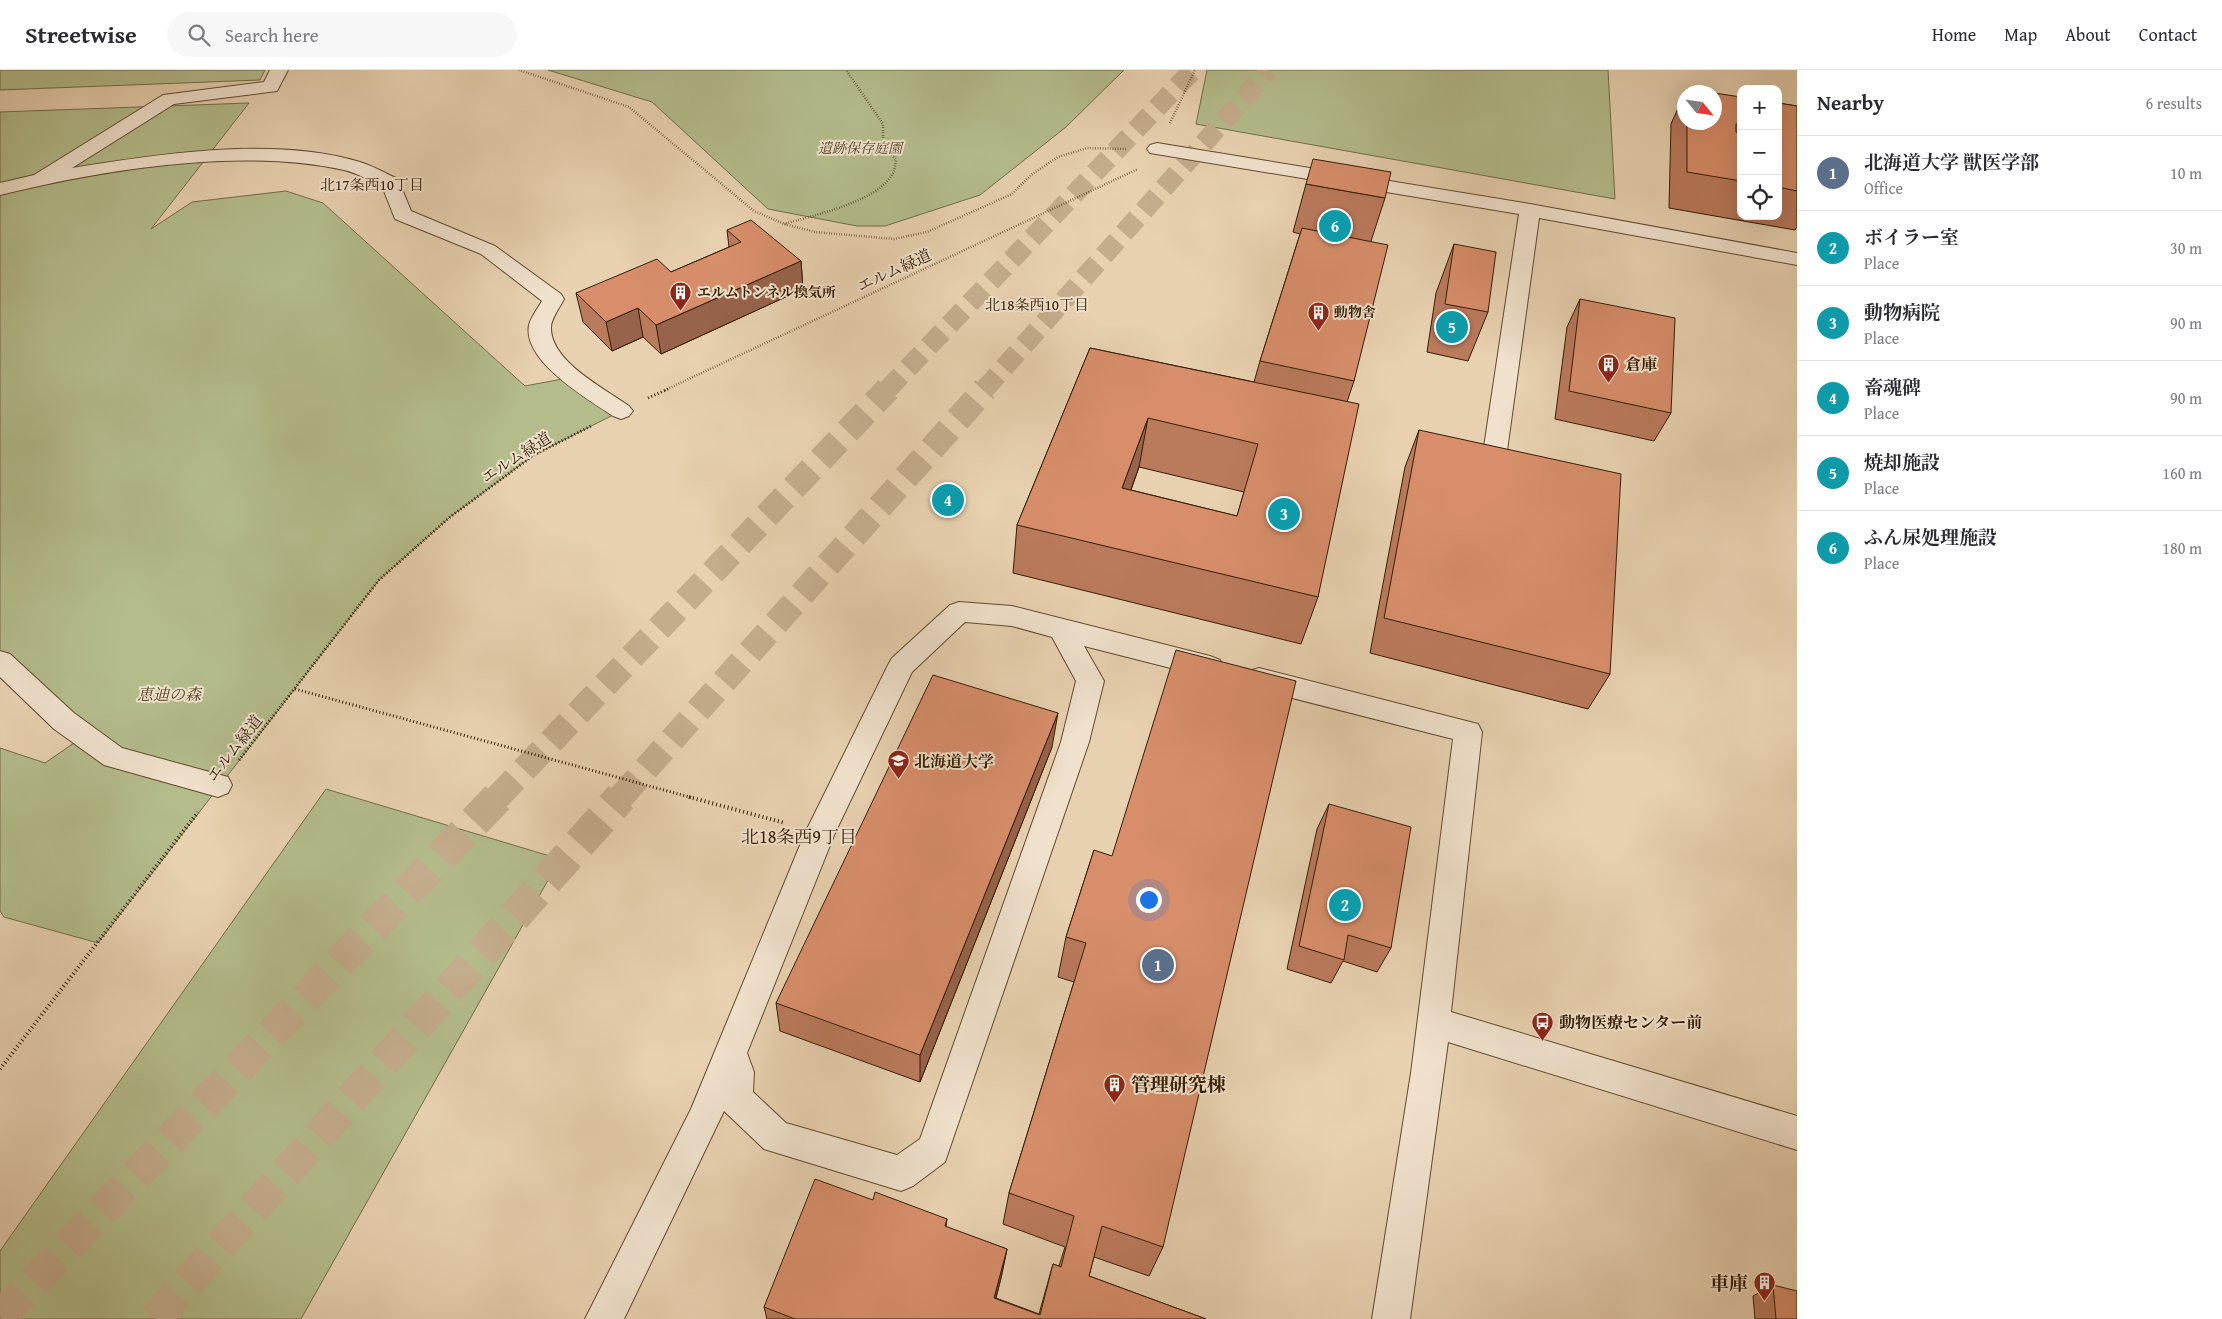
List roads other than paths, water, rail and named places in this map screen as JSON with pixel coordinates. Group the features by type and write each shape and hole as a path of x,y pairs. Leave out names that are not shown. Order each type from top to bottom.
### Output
{"street":[{"path":"41,179 169,99 271,88 279,70"},
{"path":"1157,150 1530,210 1797,259"},
{"path":"0,189 41,179 121,166 222,157 294,156 347,164 391,183 402,215 488,250 552,299 540,326 545,351 568,374 621,411"},
{"path":"1491,480 1530,210"},
{"path":"604,1319 704,1119 820,833 902,665 959,612 1012,616 1468,732 1434,1022 1390,1319"},
{"path":"731,1053 736,1072 736,1099 776,1137 902,1174 933,1150 1075,742 1090,681 1061,630"},
{"path":"0,661 64,721 114,757 218,785"},
{"path":"1434,1022 1797,1133"}],"tunnel":[{"path":"887,390 1193,70"},
{"path":"984,390 1269,70"},
{"path":"497,798 888,389"},
{"path":"620,798 985,389"},
{"path":"0,1317 498,797"},
{"path":"155,1319 621,797"}],"place":[{"name":"ふん尿処理施設","path":"1335,226"},
{"name":"エルムトンネル換気所","path":"681,311"},
{"name":"焼却施設","path":"1452,327"},
{"name":"動物舎","path":"1318,331"},
{"name":"倉庫","path":"1609,383"},
{"name":"畜魂碑","path":"948,500"},
{"name":"動物病院","path":"1284,514"},
{"name":"北海道大学","path":"898,780"},
{"name":"ボイラー室","path":"1345,905"},
{"name":"北海道大学 獣医学部","path":"1158,965"},
{"name":"動物医療センター前","path":"1543,1041"},
{"name":"管理研究棟","path":"1115,1103"},
{"name":"車庫","path":"1764,1302"}],"district":[{"name":"北17条西10丁目","path":"372,185"},
{"name":"北18条西10丁目","path":"1037,305"},
{"name":"北18条西9丁目","path":"799,837"}],"park label":[{"name":"遺跡保存庭園","path":"860,148"},
{"name":"恵迪の森","path":"169,694"}]}
